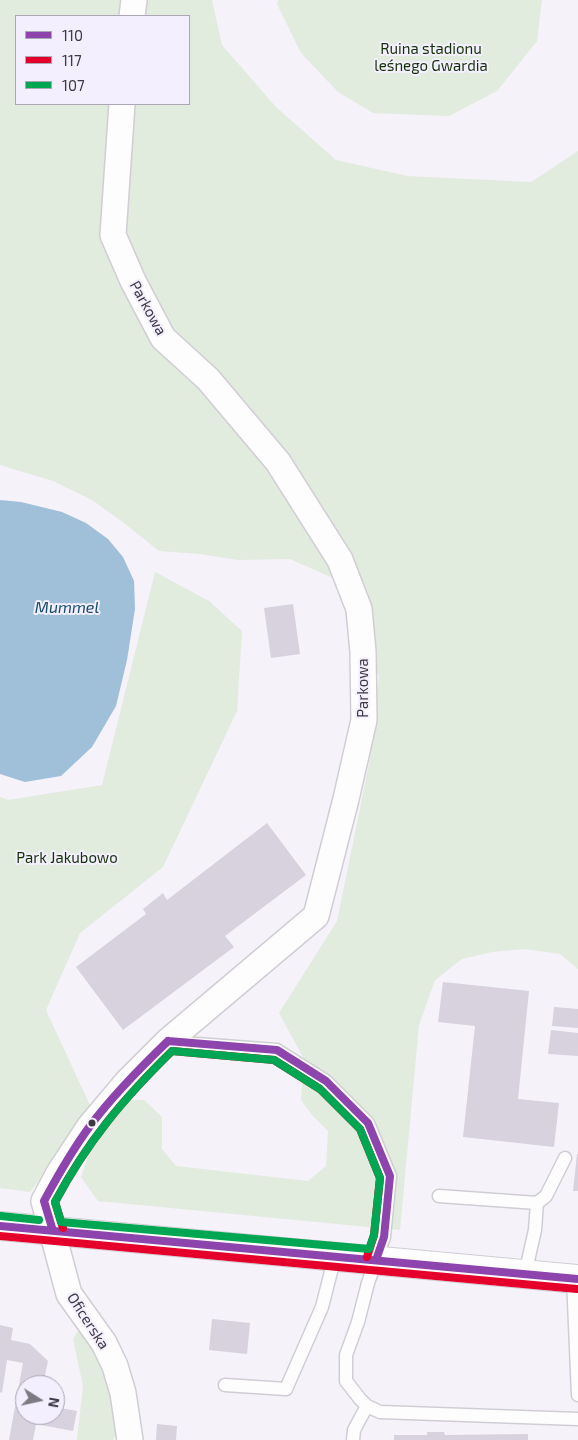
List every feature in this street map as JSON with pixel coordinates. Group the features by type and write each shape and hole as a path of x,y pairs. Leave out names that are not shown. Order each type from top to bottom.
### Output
{"main road":[{"path":"0,1226 575,1279"}],"street":[{"path":"132,15 134,0"},
{"name":"Parkowa","path":"53,1231 44,1201 59,1173 90,1126 127,1082 168,1042 316,916 364,720 363,652 359,609 340,560 278,462 208,379 164,338 133,281 113,235 122,105"},
{"name":"Oficerska","path":"53,1231 68,1294 104,1343 114,1366 122,1393 130,1440"}],"lane":[{"path":"168,1042 277,1050 326,1081 368,1123 390,1176 384,1237 346,1355 346,1381 360,1400 367,1406 380,1412 578,1419"},
{"path":"439,1196 537,1203 546,1196 565,1158"},
{"path":"525,1274 535,1230 537,1203"},
{"path":"225,1385 286,1389 322,1307 335,1256"},
{"path":"575,1279 578,1395"},
{"path":"353,1440 354,1430 367,1406"}],"green space":[{"path":"0,0 212,0 222,45 276,107 336,160 407,176 531,182 578,151 578,969 560,954 525,949 492,952 462,959 435,980 419,1025 400,1230 98,1201 81,1177 100,1121 118,1100 144,1100 162,1117 162,1149 176,1166 308,1181 326,1166 328,1131 312,1115 301,1100 304,1059 279,1013 337,921 369,764 379,676 335,579 290,559 238,560 200,554 159,551 92,500 53,481 0,465"},
{"name":"Ruina stadionu leśnego Gwardia","path":"278,0 542,0 537,41 497,91 449,116 373,113 338,92 301,53 277,4"},
{"name":"Park Jakubowo","path":"155,572 209,601 242,631 237,711 163,867 80,933 46,1010 93,1112 30,1192 0,1188 0,797 8,800 102,785"},
{"path":"77,1332 84,1332 103,1365 109,1381 115,1403 117,1424 113,1440 77,1440 83,1386 73,1339"}],"water":[{"name":"Mummel","path":"0,500 21,502 62,512 86,523 108,539 123,557 134,581 135,609 127,660 116,706 92,747 61,776 25,782 0,774"}],"building":[{"path":"293,604 300,654 271,658 264,608"},
{"path":"267,823 306,875 225,936 234,947 123,1030 76,967 146,914 143,909 163,893 167,900"},
{"path":"443,982 529,991 518,1099 559,1103 554,1147 463,1137 475,1026 438,1022"},
{"path":"554,1007 578,1009 578,1028 552,1026"},
{"path":"551,1030 578,1033 578,1056 548,1054"},
{"path":"577,1154 578,1191 573,1191"},
{"path":"212,1319 250,1323 247,1354 209,1350"},
{"path":"0,1325 13,1328 11,1340 30,1344 48,1361 45,1375 21,1375 23,1363 7,1360 2,1393 0,1392"},
{"path":"15,1407 15,1425 36,1425 33,1440 9,1440"},
{"path":"65,1409 77,1411 73,1431 41,1425 65,1425"},
{"path":"157,1424 177,1426 176,1440 156,1440"},
{"path":"427,1432 444,1432 445,1435 528,1434 528,1440 394,1440 394,1435 427,1435"}],"transit line":[{"name":"110","path":"168,1041 277,1050 326,1081 368,1123 390,1176 384,1237 376,1260"},
{"name":"110","path":"53,1231 44,1201 66,1162 108,1103 168,1041"},
{"name":"117","path":"63,1228 55,1202 67,1180 107,1122 172,1051 274,1060 320,1089 360,1129 380,1178 374,1235 367,1257"},
{"name":"107","path":"172,1051 274,1060 320,1089 360,1129 380,1178 374,1235 369,1249 61,1222 55,1202 67,1180 107,1122 172,1051"},
{"name":"107","path":"1,1216 39,1220"},
{"name":"110","path":"0,1226 578,1279"},
{"name":"117","path":"0,1236 577,1289"}]}
